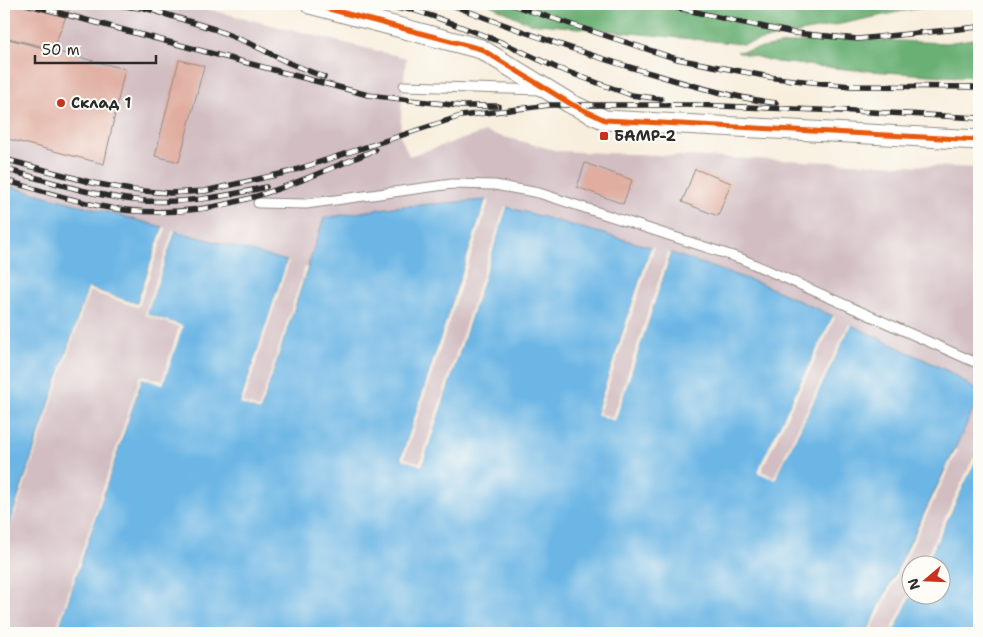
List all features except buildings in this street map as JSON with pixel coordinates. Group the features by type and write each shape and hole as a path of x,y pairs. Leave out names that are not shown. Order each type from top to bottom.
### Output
{"street":[{"path":"310,4 481,49 571,104 605,120 979,140"}],"lane":[{"path":"404,86 549,90"},
{"path":"258,203 306,204 452,184 495,185 539,193 742,259 979,364"}],"shaded area":[{"path":"4,4 186,4 406,58 400,135 409,156 485,132 558,151 979,168 979,392 950,372 775,480 757,472 833,316 762,284 685,257 615,421 422,466 401,459 307,268 260,411 240,404 183,326 163,385 143,378 57,633 4,633 4,540 88,288 163,227 4,185"},
{"path":"979,398 979,460 977,459 931,554 905,554"},
{"path":"900,564 900,604 907,604 893,633 867,633"}],"green space":[{"path":"488,4 946,4 743,44 529,23"},
{"path":"823,38 946,43 979,38 979,75 959,77 855,70 777,62 737,52"}],"water":[{"path":"4,185 163,227 137,304 88,288 4,540"},
{"path":"486,200 401,459 422,466 507,207 651,247 596,414 615,420 671,253 762,284 833,316 758,471 775,480 851,325 950,372 979,392 979,398 905,554 900,554 900,564 867,633 57,633 142,378 163,384 182,326 147,314 175,231 287,261 240,404 260,411 324,218 393,207"},
{"path":"977,458 979,460 979,633 893,633 907,604 950,604 950,554 931,554"}],"pier":[{"path":"486,200 489,201 404,458 420,463 505,206 507,207 422,466 401,459"},
{"path":"163,227 166,228 139,306 137,307 89,291 4,543 88,288 137,304"},
{"path":"173,230 175,231 147,314 183,326 163,385 142,378 57,633 55,633 140,377 143,375 162,381 179,327 145,314"},
{"path":"651,247 654,248 599,413 613,418 668,253 671,253 615,421 596,414"},
{"path":"287,261 289,262 243,403 259,408 305,267 307,268 260,411 240,404"},
{"path":"833,316 835,318 761,471 774,477 849,324 851,325 775,480 757,472"},
{"path":"956,449 958,450 908,554 905,554"},
{"path":"974,457 977,458 931,554 928,554"},
{"path":"900,565 900,571 870,633 867,633"},
{"path":"904,604 907,604 893,633 890,633"}],"railway":[{"path":"26,4 368,95 461,106 498,106"},
{"path":"111,4 139,8"},
{"path":"132,4 214,29 324,77"},
{"path":"376,4 401,9"},
{"path":"394,4 501,42 557,68 631,95 661,99"},
{"path":"449,4 552,42 686,84 716,92 776,103"},
{"path":"509,4 677,59 775,78 850,86 979,87"},
{"path":"661,4 794,33 858,39 979,27"},
{"path":"4,159 93,183 131,190 170,193 205,191 289,172 461,116 550,105 695,105 842,111"},
{"path":"835,110 979,118"},
{"path":"4,180 99,206 137,211 173,212 208,208 274,190 375,150"},
{"path":"4,169 101,195 134,200 184,201 266,187"}],"cycle path":[{"path":"310,4 481,49 571,104 605,120 979,140"}],"place":[{"name":"Склад 1","path":"61,103"},
{"name":"БАМР-2","path":"604,136"}]}
